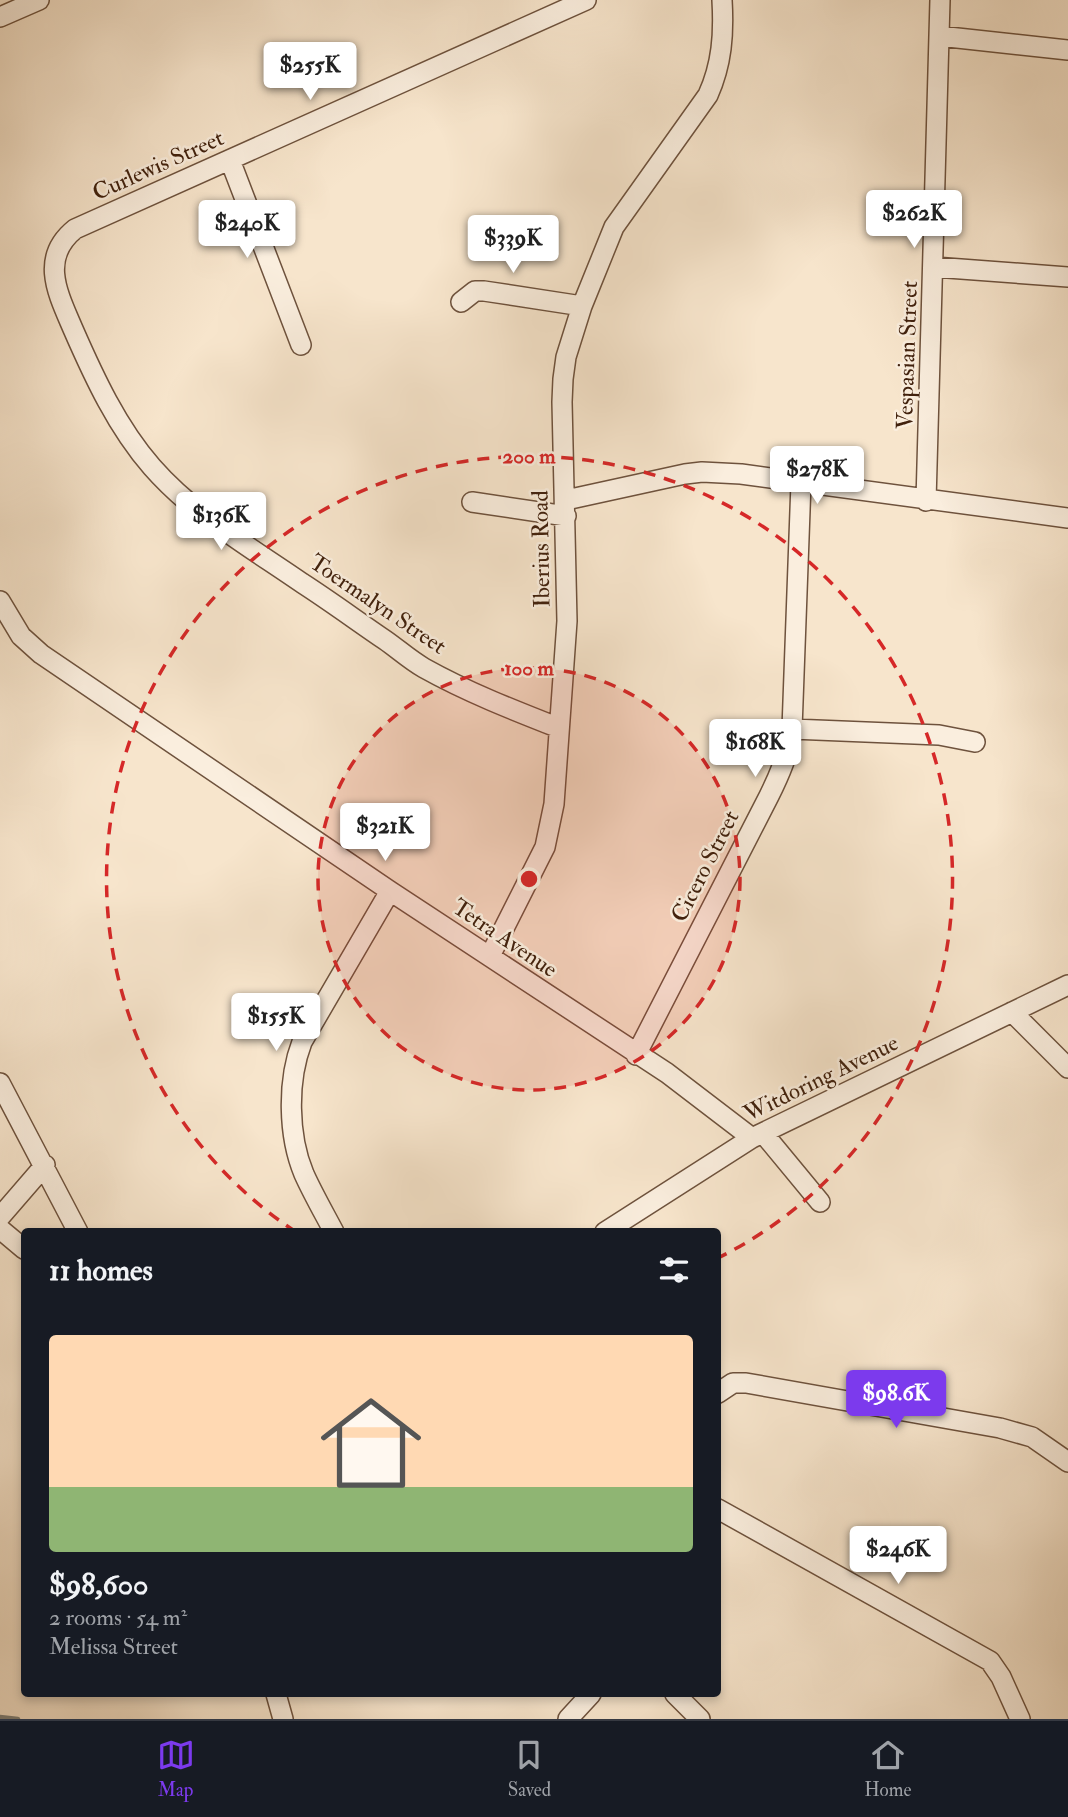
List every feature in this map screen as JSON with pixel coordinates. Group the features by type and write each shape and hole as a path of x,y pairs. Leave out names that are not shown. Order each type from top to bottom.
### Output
{"street":[{"path":"0,17 39,0"},
{"name":"Curlewis Street","path":"61,243 75,229 101,216 586,0"},
{"name":"Iberius Road","path":"490,956 534,872 548,837 554,804 567,621 562,379 566,357 582,306 614,227 708,95 718,73 722,0"},
{"name":"Vespasian Street","path":"926,501 940,0"},
{"path":"939,36 1068,50"},
{"path":"230,160 301,345"},
{"name":"Toermalyn Street","path":"61,243 55,254 54,265 60,300 100,390 151,466 214,523 322,595 422,667 493,703 559,728"},
{"path":"934,267 1068,277"},
{"path":"461,302 475,291 484,291 582,306"},
{"path":"472,502 566,508 702,471 1068,518"},
{"name":"Cicero Street","path":"636,1055 784,764 792,729 801,483"},
{"name":"Tetra Avenue","path":"0,601 21,636 41,654 757,1136 820,1202"},
{"path":"792,729 939,735 975,741"},
{"path":"332,1228 304,1173 295,1141 293,1079 296,1058 302,1042 390,891"},
{"name":"Witdoring Avenue","path":"611,1228 757,1136 1068,985"},
{"path":"1012,1012 1068,1068"},
{"path":"1,1088 45,1165 76,1228"},
{"path":"0,1217 45,1165"},
{"path":"0,1228 21,1246"},
{"path":"721,1391 733,1383 746,1383 1000,1428 1032,1437 1068,1462"},
{"path":"721,1511 989,1661 1001,1677 1020,1719"},
{"path":"277,1697 283,1719"},
{"path":"568,1719 588,1697"},
{"path":"678,1697 700,1719"}],"waterway":[{"path":"0,1717 18,1719"}]}
